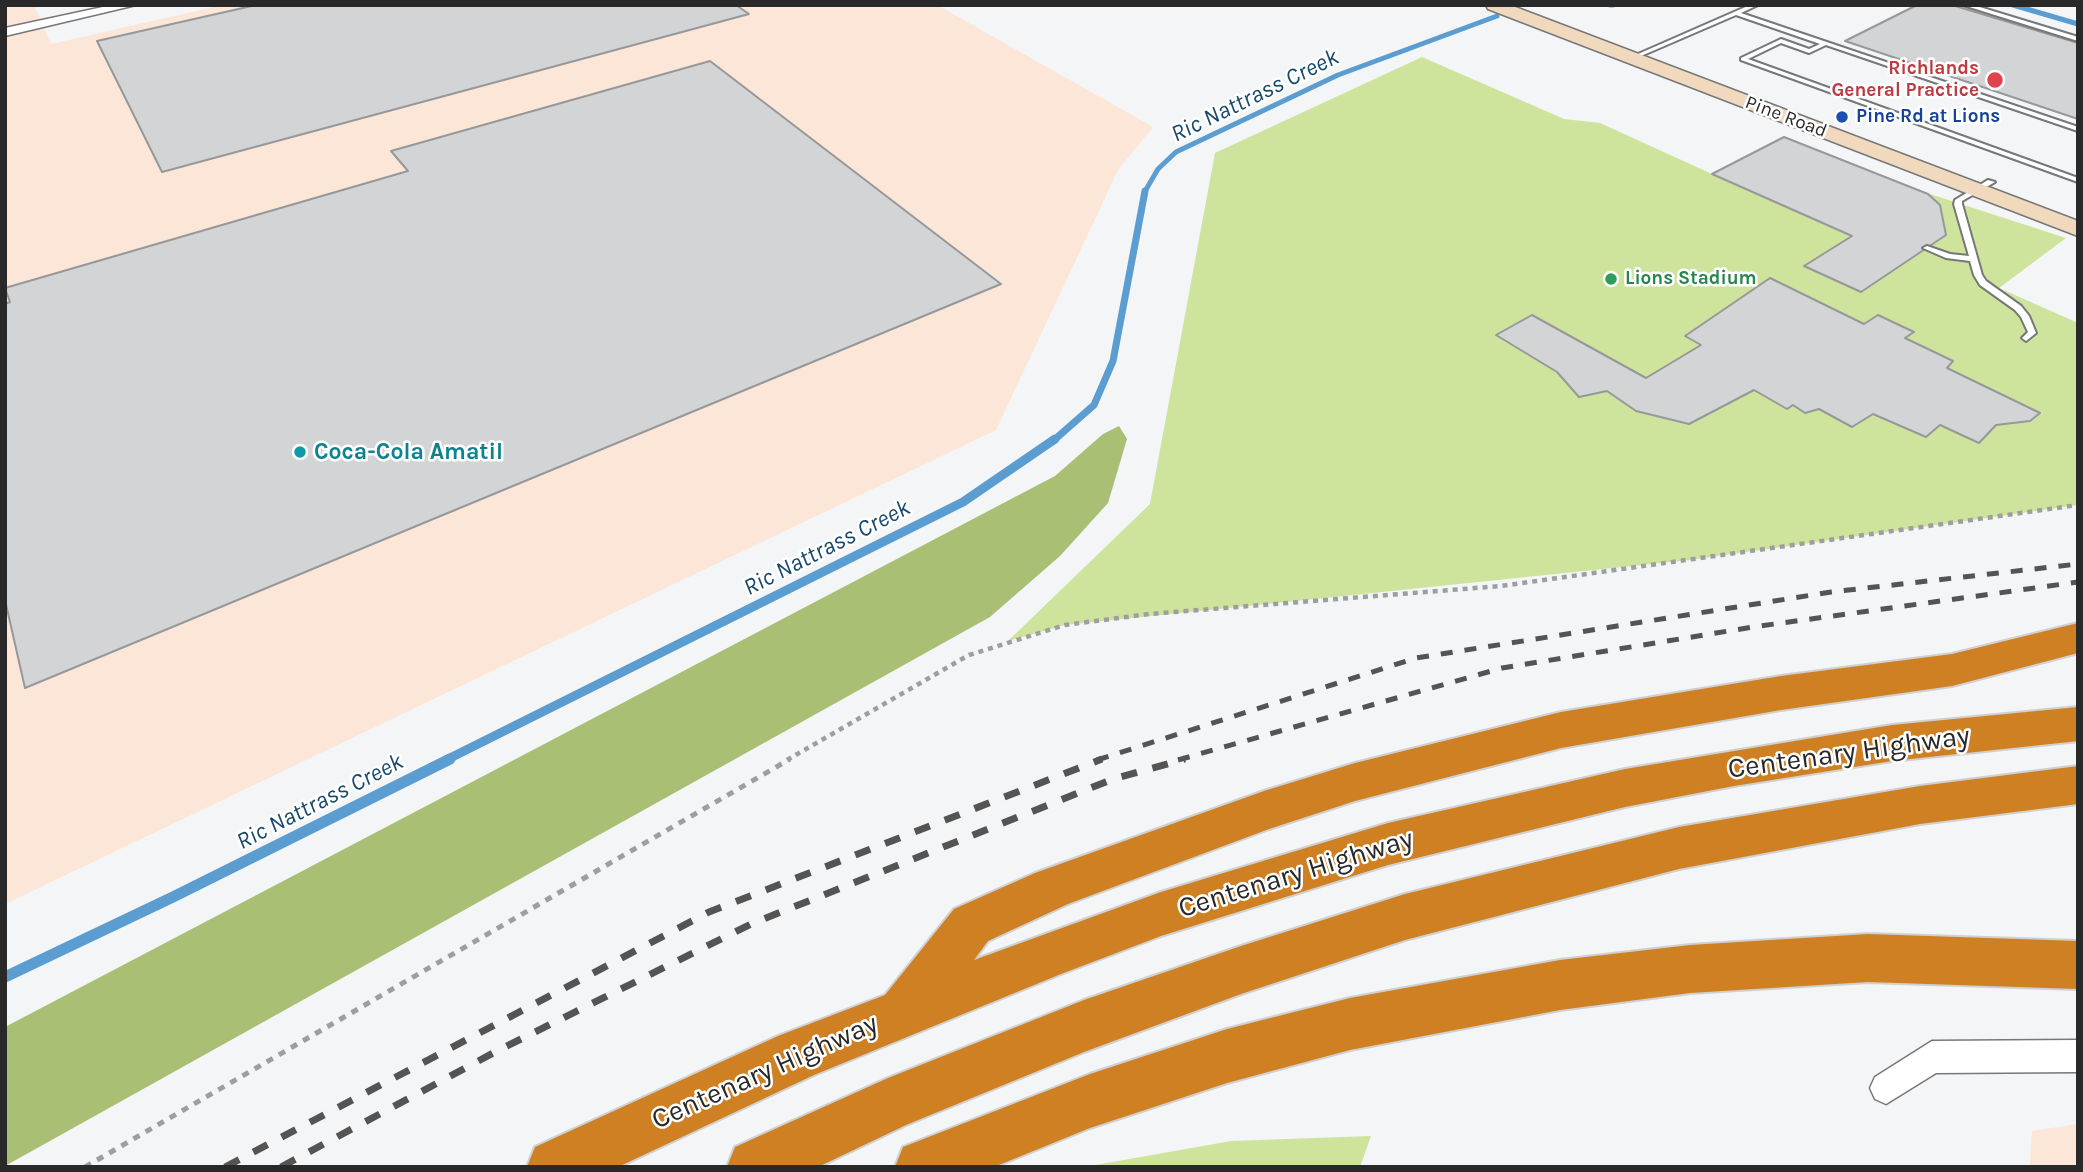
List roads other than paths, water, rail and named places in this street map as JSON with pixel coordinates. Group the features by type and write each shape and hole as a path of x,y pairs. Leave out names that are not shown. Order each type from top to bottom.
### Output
{"highway":[{"path":"902,1012 971,925 1052,888 1264,811 1355,782 1561,730 1781,693 1952,670 2078,638"},
{"name":"Centenary Highway","path":"555,1167 797,1055 1052,953 1161,915 1388,844 1625,788 1892,743 2078,724"},
{"path":"755,1167 888,1105 1084,1026 1241,970 1405,917 1679,848 1920,805 2078,785"},
{"path":"923,1167 1090,1101 1227,1056 1350,1024 1560,985 1690,969 1868,958 2078,965"}],"street":[{"path":"5,32 130,5"},
{"name":"Pine Road","path":"1494,5 1640,55"},
{"name":"Pine Road","path":"1519,5 1640,55 1984,186 2078,217"},
{"name":"Pine Road","path":"1984,186 2078,229"},
{"path":"1886,1088 1932,1057 2078,1056"}],"lane":[{"path":"1640,55 1755,5"},
{"path":"1966,5 2078,39"},
{"path":"1736,13 2078,129"},
{"path":"1826,43 1809,51 1781,41 1743,59 2078,180"},
{"path":"1984,186 1959,200 1958,204 1973,260 1983,283 2025,316 2032,332 2026,338"},
{"path":"1927,248 1949,256 1973,260"}],"waterway":[{"name":"Ric Nattrass Creek","path":"2013,5 2078,24"},
{"name":"Ric Nattrass Creek","path":"1145,191 1158,169 1176,152 1338,75 1497,16"},
{"name":"Ric Nattrass Creek","path":"1053,441 1094,405 1113,361 1145,191"},
{"name":"Ric Nattrass Creek","path":"446,760 963,502 1055,439"},
{"name":"Ric Nattrass Creek","path":"5,977 450,759"}],"railway":[{"path":"1097,760 1416,658 1831,592 2078,564"},
{"path":"1178,760 1502,668 1753,627 2078,582"},
{"path":"225,1167 709,912 1102,759"},
{"path":"281,1167 497,1051 751,924 1113,779 1185,759"}],"place":[{"name":"Richlands General Practice","path":"1995,80"},
{"name":"Pine Rd at Lions","path":"1842,117"},
{"name":"Lions Stadium","path":"1611,279"},
{"name":"Coca-Cola Amatil","path":"300,452"}]}
